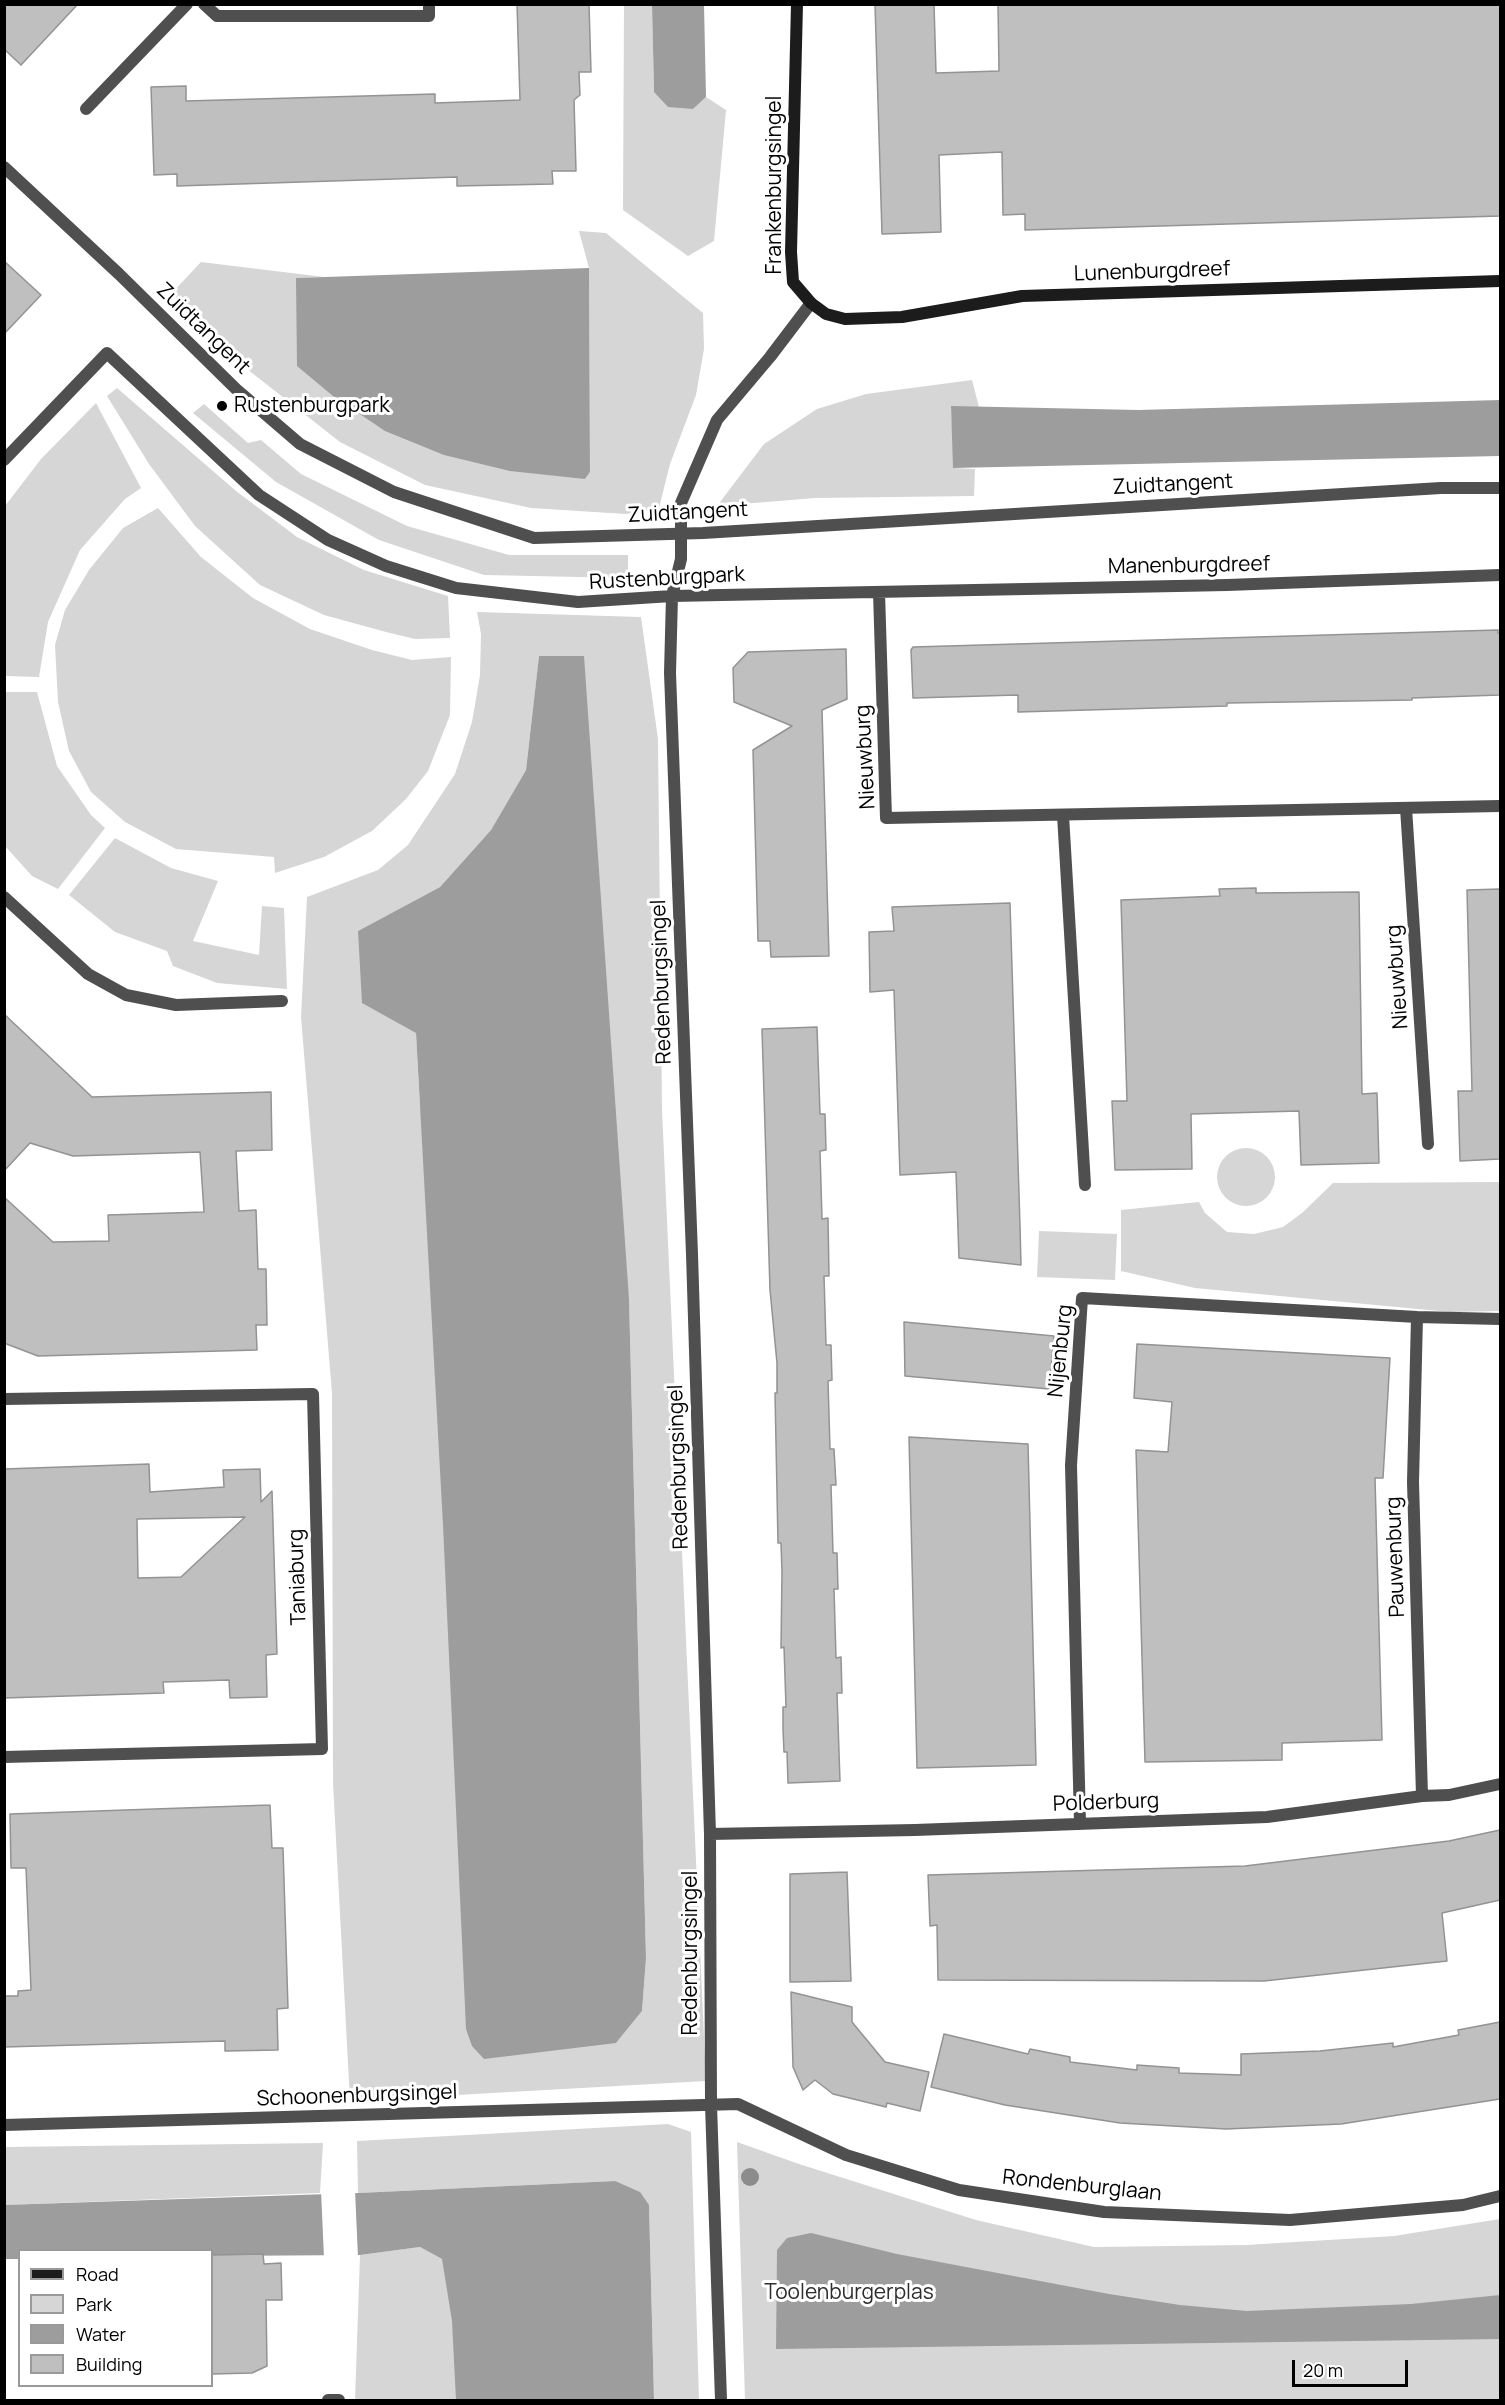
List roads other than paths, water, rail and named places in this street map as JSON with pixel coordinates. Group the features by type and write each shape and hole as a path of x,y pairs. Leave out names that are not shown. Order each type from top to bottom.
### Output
{"street":[{"path":"86,109 187,4"},
{"path":"204,4 217,16 429,16 429,4"},
{"name":"Frankenburgsingel","path":"797,4 791,252 793,282 811,303"},
{"name":"Zuidtangent","path":"4,167 119,274 236,389 300,444 394,492 534,538 680,534 1441,488 1500,488"},
{"name":"Lunenburgdreef","path":"811,303 826,314 845,319 902,317 965,304 1022,296 1500,281"},
{"path":"680,534 681,503 717,420 770,357 811,303"},
{"name":"Rustenburgpark","path":"4,460 107,353 259,495 328,540 386,566 456,588 578,602 672,596 879,592"},
{"name":"Redenburgsingel","path":"680,534 681,559 672,596 670,673 692,1254 710,1834 711,2105 721,2400"},
{"name":"Manenburgdreef","path":"879,592 1227,585 1500,575"},
{"name":"Nieuwburg","path":"879,592 886,818 1500,806"},
{"name":"Nieuwburg","path":"1406,808 1428,1144"},
{"path":"1063,815 1085,1185"},
{"path":"4,897 88,974 126,995 176,1005 282,1001"},
{"name":"Nijenburg","path":"1080,1823 1071,1465 1082,1298 1417,1317 1500,1319"},
{"name":"Pauwenburg","path":"1417,1317 1413,1482 1422,1796"},
{"name":"Taniaburg","path":"4,1399 313,1394 322,1749 4,1757"},
{"name":"Polderburg","path":"710,1834 915,1830 1267,1817 1422,1796 1449,1795 1500,1784"},
{"name":"Rondenburglaan","path":"711,2105 738,2104 846,2155 959,2190 1104,2212 1290,2220 1463,2205 1500,2196"},
{"name":"Schoonenburgsingel","path":"4,2125 711,2105"},
{"path":"328,2400 339,2400"}],"water":[{"path":"652,5 704,5 706,97 693,109 668,107 654,92"},
{"path":"589,268 590,472 585,479 510,471 444,455 385,431 333,396 297,366 296,278"},
{"path":"1500,400 1500,456 953,468 951,406 1139,410"},
{"path":"539,656 584,656 629,1299 646,1958 642,2011 616,2043 484,2059 472,2046 466,2029 443,1525 416,1033 362,1003 358,931 440,887 491,830 526,770"},
{"path":"615,2181 640,2192 649,2205 654,2400 456,2400 452,2321 442,2259 420,2247 360,2255 213,2256 213,2249 18,2249 18,2259 5,2259 4,2205 358,2193"},
{"path":"811,2233 897,2254 1180,2305 1247,2311 1411,2304 1500,2295 1500,2339 776,2349 777,2250 787,2238"}],"place":[{"name":"Rustenburgpark","path":"222,406"}],"park label":[{"name":"Toolenburgerplas","path":"849,2293"}]}
